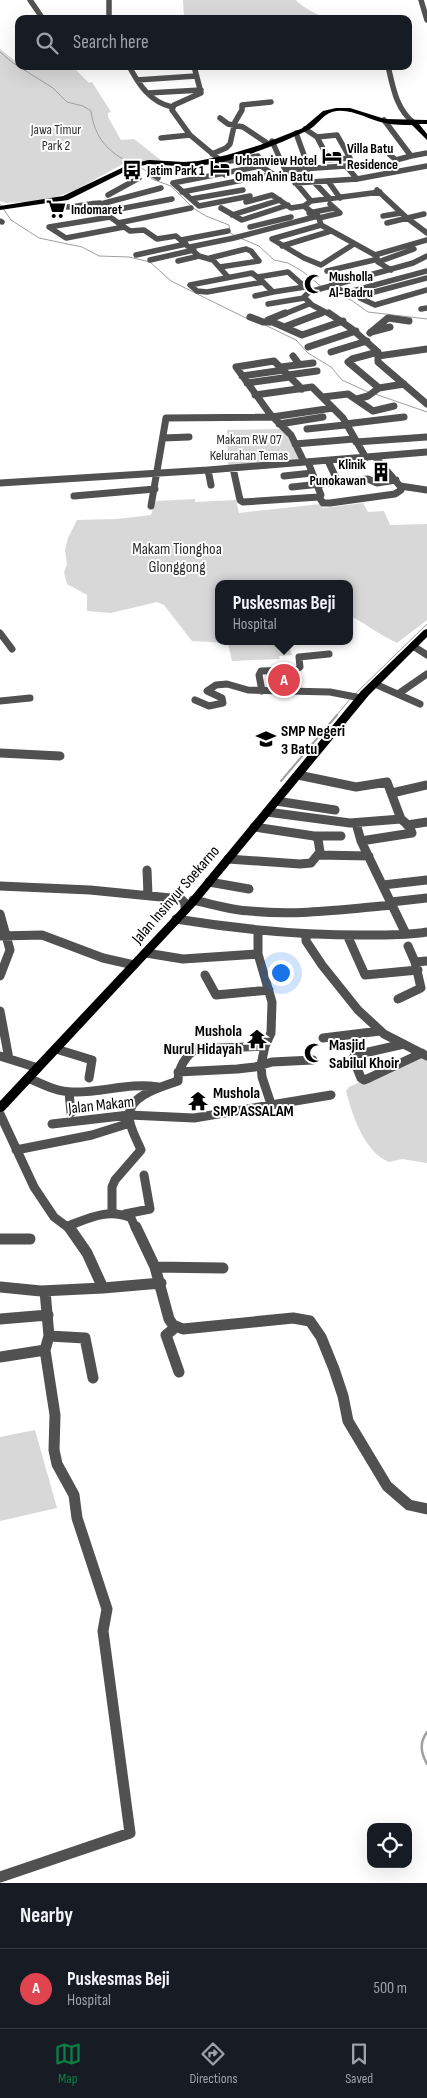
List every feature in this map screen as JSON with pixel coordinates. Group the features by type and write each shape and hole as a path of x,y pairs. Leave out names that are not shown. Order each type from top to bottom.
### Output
{"main road":[{"path":"3,208 55,203 85,194 135,166 185,166 217,163 305,129 326,112 332,110 351,110 384,120 414,123 427,122"},
{"path":"414,123 427,138"},
{"path":"358,696 375,684 427,632"},
{"name":"Jalan Insinyur Soekarno","path":"0,1108 185,910 298,775 358,696"}],"street":[{"path":"30,0 40,15"},
{"path":"109,0 109,15"},
{"path":"422,0 427,20"},
{"path":"131,70 137,80 158,104 172,107 190,135 212,154 223,173 234,182 250,196 199,206 182,192 174,182 223,173 261,166 276,176 234,182 182,192"},
{"path":"195,70 202,90"},
{"path":"389,70 395,96 407,118 414,123"},
{"path":"137,80 196,76"},
{"path":"148,93 202,90"},
{"path":"172,107 200,94 202,90"},
{"path":"212,154 228,147 236,120 242,110 242,105 271,102"},
{"path":"220,118 228,124 243,127 270,142 285,170 311,201"},
{"path":"384,120 396,139 411,156"},
{"path":"305,129 316,137 329,160 350,158 337,135 316,137"},
{"path":"296,133 309,168"},
{"path":"161,138 190,135"},
{"path":"390,155 395,160 427,153"},
{"path":"217,163 258,156"},
{"path":"108,195 140,178 135,166"},
{"path":"158,178 153,175 185,166"},
{"path":"285,170 346,166 357,179"},
{"path":"295,184 372,177 427,166"},
{"path":"324,167 335,181"},
{"path":"328,181 340,198"},
{"path":"250,227 317,215 340,213 314,182"},
{"path":"55,203 70,207 101,204 161,188"},
{"path":"191,199 243,190"},
{"path":"288,205 242,220 221,208 271,195 280,200 288,205 292,208 304,206 311,201 348,197 378,190 400,213 427,233"},
{"path":"348,197 354,205"},
{"path":"124,227 65,237 48,227 88,220 172,199"},
{"path":"232,215 280,200"},
{"path":"101,204 118,222 130,231 144,230 156,238 175,236 199,256"},
{"path":"304,206 317,215 321,225 375,255 427,240"},
{"path":"118,222 190,208"},
{"path":"383,216 400,213"},
{"path":"387,222 424,214"},
{"path":"136,255 238,237 317,215"},
{"path":"88,220 103,231"},
{"path":"68,223 84,235"},
{"path":"321,225 273,238 282,246 320,265 354,244"},
{"path":"150,260 228,231"},
{"path":"282,246 331,231"},
{"path":"406,246 426,253"},
{"path":"178,261 199,256 210,258 246,249 259,260 255,263 220,268"},
{"path":"402,277 379,264 379,262 414,249"},
{"path":"304,298 306,293 390,269 426,253"},
{"path":"327,271 374,260 377,258 375,255"},
{"path":"210,258 228,277"},
{"path":"331,285 346,292 427,271"},
{"path":"258,277 288,272 305,287 313,291"},
{"path":"264,282 207,292 199,292 190,285 252,273 264,282 274,292"},
{"path":"427,278 363,295 360,298 375,305 427,290"},
{"path":"395,286 409,295"},
{"path":"255,296 305,287"},
{"path":"273,310 267,303 304,298"},
{"path":"304,298 310,304 343,321 358,333 378,354 378,362 427,404"},
{"path":"271,322 268,320 310,304"},
{"path":"284,327 325,312"},
{"path":"250,317 259,321 271,322 302,335 343,321"},
{"path":"370,333 388,318 409,321"},
{"path":"308,347 358,333 370,333 390,327"},
{"path":"331,352 367,341"},
{"path":"378,390 348,362 352,358 427,349"},
{"path":"293,356 299,364"},
{"path":"302,388 274,361 236,366 272,417 291,435 312,473 322,503 328,504 382,496 401,490 398,483 375,457"},
{"path":"247,383 286,372 299,364 313,364"},
{"path":"242,376 317,371"},
{"path":"357,399 368,396 378,390 404,384"},
{"path":"255,395 312,387 343,418 345,425 366,458"},
{"path":"323,398 346,394 357,399 373,411 394,406"},
{"path":"151,506 158,472 164,421 168,417 272,417 333,408"},
{"path":"279,424 323,416"},
{"path":"307,429 404,417"},
{"path":"295,444 427,437"},
{"path":"163,438 189,438"},
{"path":"0,483 208,470 427,452"},
{"path":"328,461 338,482"},
{"path":"233,468 240,500 243,502 319,497"},
{"path":"208,470 211,485"},
{"path":"284,476 312,473"},
{"path":"292,487 368,479 375,482 398,483 427,490"},
{"path":"375,482 375,486 382,496"},
{"path":"74,496 155,489"},
{"path":"0,633 12,649"},
{"path":"413,646 427,655"},
{"path":"262,691 259,675 262,670 296,670 300,668 299,657 330,654"},
{"path":"398,694 427,674"},
{"path":"195,700 209,706 223,703 222,698 207,691 212,686 218,684 237,686 248,690 330,692 358,696"},
{"path":"375,684 420,704"},
{"path":"0,701 30,698"},
{"path":"0,753 60,756"},
{"path":"298,775 356,787 386,782 404,822 412,832 411,834 361,840"},
{"path":"392,793 427,786"},
{"path":"276,801 335,810"},
{"path":"267,812 356,823 427,822"},
{"path":"356,823 361,840 406,934"},
{"path":"254,827 314,836 341,836"},
{"path":"228,859 310,863 318,855 320,845 318,839 314,836"},
{"path":"318,855 369,856"},
{"path":"147,870 148,895"},
{"path":"383,885 427,880"},
{"path":"209,882 250,889"},
{"path":"0,886 42,887 181,899 185,903 185,910"},
{"path":"193,900 256,912 304,912 392,904 427,898"},
{"path":"256,912 258,954 272,1002 271,1027 261,1065 262,1077 271,1104"},
{"path":"0,914 3,936 10,952 0,974"},
{"path":"176,919 256,931 306,936 348,937 427,932"},
{"path":"3,936 42,935 103,958 134,965"},
{"path":"306,936 306,941 350,1003 380,1030 424,1054"},
{"path":"348,937 365,975 416,966 427,961"},
{"path":"398,999 420,990 416,966 408,946"},
{"path":"146,953 183,959 258,954"},
{"path":"205,976 216,995 269,990"},
{"path":"0,1012 4,1057 38,1068"},
{"path":"323,1038 380,1030"},
{"path":"404,1044 355,1055 353,1058 361,1078 364,1080 424,1054"},
{"path":"112,1213 112,1187 115,1180 142,1150 130,1119 131,1108 147,1092 178,1081 178,1072 192,1051 198,1049 265,1046"},
{"path":"56,1049 92,1060 89,1078"},
{"path":"178,1072 237,1069 272,1062 313,1060"},
{"path":"28,1078 69,1092 95,1091 119,1085 158,1087"},
{"path":"69,1092 71,1113"},
{"name":"Jalan Makam","path":"52,1124 130,1119 194,1118 331,1095"},
{"path":"0,1114 34,1187 54,1217 68,1226 86,1253 103,1288"},
{"path":"16,1150 92,1135 130,1119"},
{"path":"68,1226 112,1213 125,1214 150,1209 144,1175"},
{"path":"125,1214 134,1221 155,1267 161,1283 169,1319 176,1327 183,1329 199,1328 292,1318 310,1321 320,1337 334,1369 343,1396 348,1420 368,1451 382,1478 393,1494 409,1505 427,1509"},
{"path":"0,1239 30,1239"},
{"path":"155,1267 223,1268"},
{"path":"0,1287 45,1291 161,1283"},
{"path":"0,1877 130,1833 103,1631 107,1609 77,1518 74,1495 57,1464 54,1450 55,1415 45,1350 49,1336 45,1291"},
{"path":"0,1319 48,1315"},
{"path":"176,1327 166,1335 179,1372"},
{"path":"49,1336 86,1338 93,1378"},
{"path":"0,1357 45,1350"}],"green space":[{"path":"183,0 296,0 319,15 184,15"},
{"name":"Jawa Timur Park 2","path":"0,49 15,61 15,70 76,70 89,83 92,82 111,112 108,113 108,117 121,140 134,139 162,161 121,165 76,190 44,201 6,203 0,201"},
{"name":"Makam RW 07 Kelurahan Temas","path":"283,429 299,460 228,467 227,430"},
{"name":"Makam Tionghoa Glonggong","path":"195,499 195,502 236,500 239,513 320,504 323,508 363,503 368,512 384,511 390,525 427,524 427,620 397,643 385,637 353,617 353,580 215,580 215,642 192,641 164,605 157,602 111,613 87,611 87,595 67,584 64,572 67,565 65,550 68,538 77,520 117,519 151,515 156,501"},
{"name":"Makam Tionghoa Glonggong","path":"228,645 288,645 292,655 279,656 280,659 232,661"},
{"path":"418,1056 427,1060 427,1163 402,1159 389,1162 380,1157 366,1141 356,1121 346,1091 349,1087"},
{"path":"35,1430 57,1508 0,1521 0,1437"}],"waterway":[{"path":"0,52 15,64"},
{"path":"24,70 53,88 67,102 83,106 91,111 99,137 104,144 116,155 132,164"},
{"path":"137,166 145,170 152,179 171,186 193,208 206,216 229,225 230,233 236,236"},
{"path":"0,204 11,220 39,238 82,247 99,256 129,257 150,262 171,281 248,319"},
{"path":"240,238 259,246 274,260 288,263 302,271 322,287"},
{"path":"327,289 351,300 368,312 427,319"},
{"path":"265,325 296,340 308,353 331,367 342,380 368,392"},
{"path":"375,394 427,412"},
{"path":"355,694 427,624"},
{"path":"336,716 350,699"},
{"path":"281,781 337,715"},
{"path":"427,1732 422,1748 427,1764"}],"place":[{"name":"Villa Batu Residence","path":"332,156"},
{"name":"Urbanview Hotel Omah Anin Batu","path":"220,168"},
{"name":"Jatim Park 1","path":"132,170"},
{"name":"Indomaret","path":"56,209"},
{"name":"Musholla Al-Badru","path":"314,284"},
{"name":"Klinik Punokawan","path":"381,472"},
{"name":"Puskesmas Beji","path":"284,680"},
{"name":"SMP Negeri 3 Batu","path":"266,739"},
{"name":"Mushola Nurul Hidayah","path":"257,1039"},
{"name":"Masjid Sabilul Khoir","path":"314,1053"},
{"name":"Mushola SMP ASSALAM","path":"198,1101"}]}
